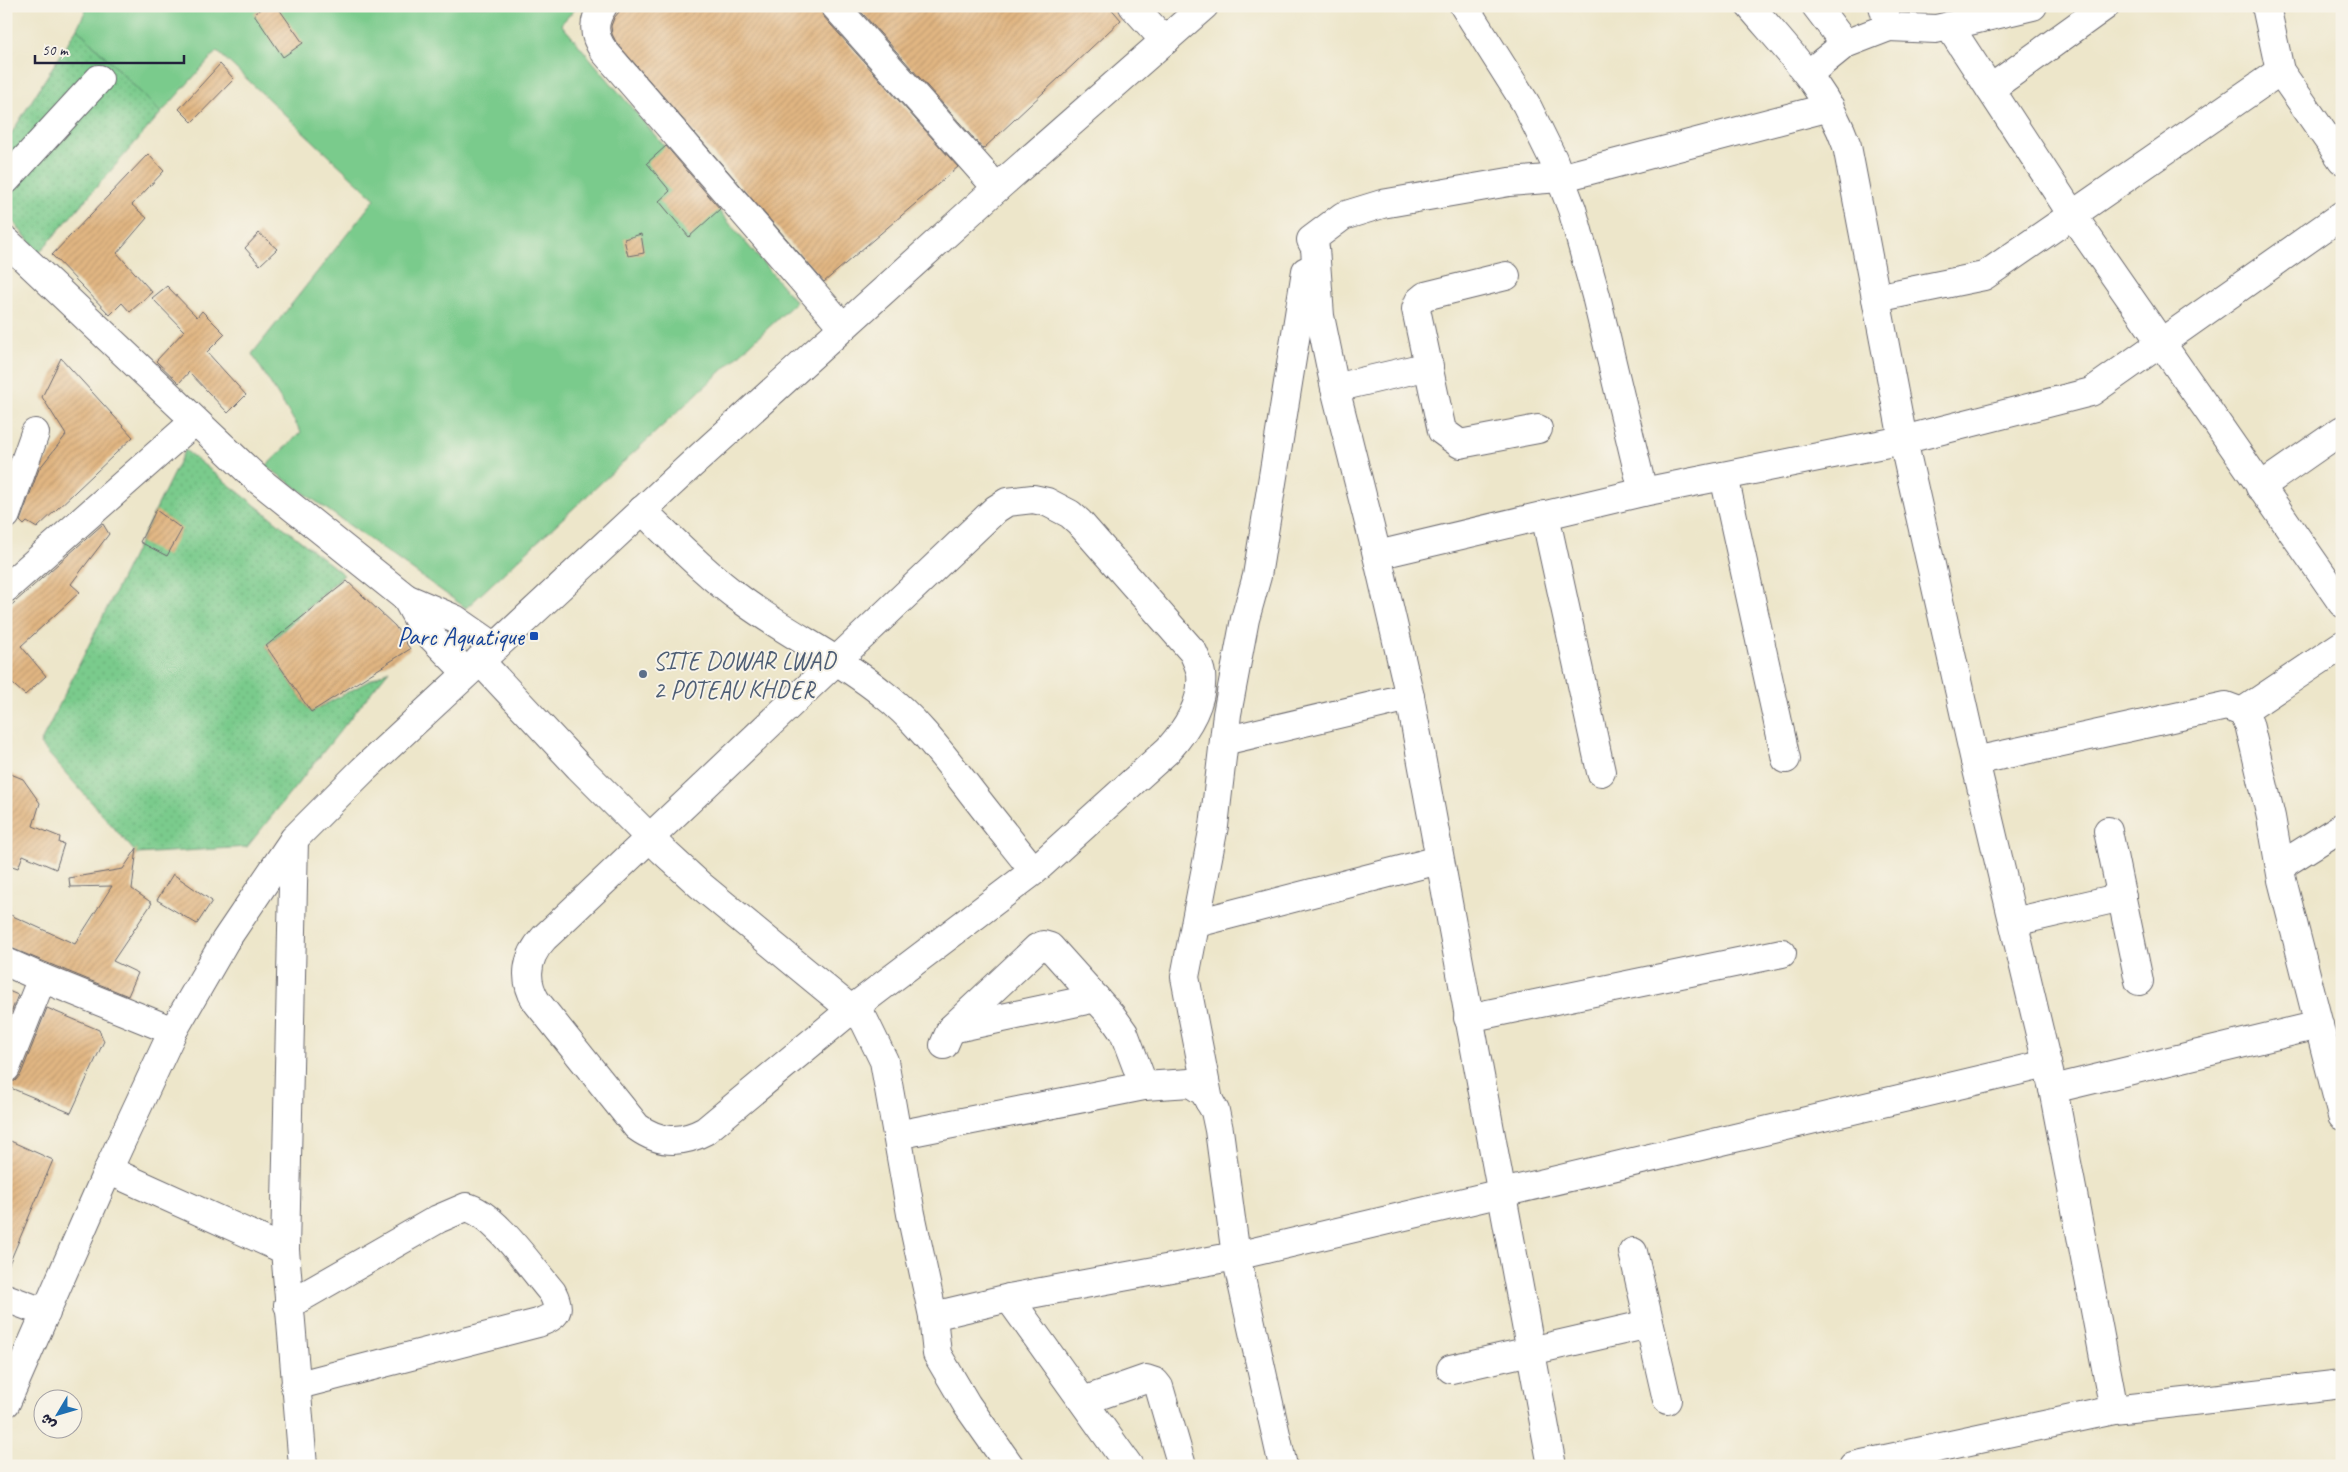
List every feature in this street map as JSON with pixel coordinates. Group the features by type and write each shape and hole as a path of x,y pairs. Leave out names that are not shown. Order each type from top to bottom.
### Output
{"street":[{"path":"603,6 595,22 595,36 604,51 843,327"},
{"path":"835,6 997,188"},
{"path":"1133,6 1165,41"},
{"path":"6,1403 108,1170 173,1031 225,941 294,839 327,804 642,510 997,188 1204,6"},
{"path":"1464,6 1526,104 1572,209 1596,296 1643,492"},
{"path":"1750,6 1808,74 1830,107 1840,126 1852,167 1903,440 1975,761 2050,1077 2114,1410"},
{"path":"1816,6 1846,44"},
{"path":"1808,74 1846,44 1886,17 1936,29 2033,6"},
{"path":"1990,89 2105,6"},
{"path":"2266,6 2280,71 2342,160"},
{"path":"1949,26 2073,216 2342,603"},
{"path":"1876,298 1984,276 2280,71"},
{"path":"6,180 99,78"},
{"path":"1210,1101 1186,977 1214,826 1224,741 1240,643 1257,576 1311,240 1343,216 1382,204 1508,182 1560,178 1830,107"},
{"path":"1378,555 1643,492 1903,440 2091,392 2342,215"},
{"path":"1311,240 1315,248 1320,316 1335,388 1378,555 1410,697 1552,1466"},
{"path":"6,241 256,478 406,598 455,619 480,660 573,760 650,838 700,885 864,1020 884,1061 911,1214 933,1316 937,1354 948,1375 1010,1466"},
{"path":"1506,276 1425,296 1419,301 1416,309 1442,431 1449,438 1460,444 1538,429"},
{"path":"1335,388 1428,366"},
{"path":"6,588 195,421"},
{"path":"2260,487 2342,430"},
{"path":"6,515 35,433"},
{"path":"1724,476 1786,759"},
{"path":"1020,499 1047,502 1079,522 1194,652 1201,673 1200,695 1182,734 1168,750 1034,871 852,1009 705,1131 694,1137 670,1141 658,1138 637,1127 536,1001 531,993 527,973 532,954 544,938 837,661 996,509 1007,502 1020,499"},
{"path":"642,510 696,562 742,601 882,692 919,729 1034,871"},
{"path":"1545,515 1600,772"},
{"path":"406,598 413,613 432,639 480,660"},
{"path":"2242,712 2342,644"},
{"path":"1224,741 1410,697"},
{"path":"1975,761 2226,706 2242,712 2249,724 2258,759 2272,817 2280,866 2342,1116"},
{"path":"2280,866 2342,827"},
{"path":"2108,831 2139,981"},
{"path":"294,839 285,1250 288,1305 303,1466"},
{"path":"1197,923 1439,860"},
{"path":"2014,922 2122,897"},
{"path":"1096,998 948,1037 1037,948 1043,945 1050,946 1096,998 1124,1032 1144,1086"},
{"path":"1468,1018 1782,953"},
{"path":"6,962 173,1031"},
{"path":"6,1068 42,978"},
{"path":"933,1316 1009,1298 1236,1256 1501,1192 2050,1077 2319,1025"},
{"path":"897,1135 1144,1086 1190,1083 1204,1092 1215,1111 1236,1256 1283,1466"},
{"path":"108,1170 285,1250"},
{"path":"288,1305 425,1226 466,1207 480,1212 497,1228 552,1292 557,1302 555,1314 551,1318 538,1323 295,1386"},
{"path":"1633,1252 1667,1400"},
{"path":"6,1298 46,1313"},
{"path":"1009,1298 1129,1466"},
{"path":"1451,1369 1649,1324"},
{"path":"1083,1401 1146,1379 1155,1382 1160,1387 1182,1466"},
{"path":"1853,1466 2114,1410 2342,1384"}],"green space":[{"path":"88,6 578,6 561,24 796,302 466,608 266,466 301,432 252,354 375,199 217,51 161,113 77,28"},
{"path":"77,28 161,113 39,253 6,213 6,142"},
{"path":"185,450 344,575 266,646 311,712 389,670 247,847 137,854 40,744"}],"building":[{"path":"264,6 277,6 303,43 283,57 254,14"},
{"path":"624,6 820,6 823,16 958,167 824,282 616,42 611,26 614,18"},
{"path":"856,6 1109,6 1121,20 983,149"},
{"path":"220,64 234,79 192,122 179,109"},
{"path":"666,146 720,209 689,237 659,201 670,191 647,163"},
{"path":"148,154 164,171 132,205 147,218 117,253 152,292 130,312 122,303 110,315 52,255"},
{"path":"259,233 277,249 260,265 245,248"},
{"path":"641,234 644,253 628,256 624,239"},
{"path":"167,286 197,317 202,311 225,334 207,352 246,395 228,413 189,372 179,383 156,361 184,331 152,298"},
{"path":"61,358 133,437 37,528 27,522 24,525 20,521 39,469 66,435 42,397"},
{"path":"156,510 182,529 167,556 140,542"},
{"path":"103,524 109,534 71,584 80,592 21,646 46,676 25,695 6,678 6,610"},
{"path":"347,581 395,626 410,649 311,712 266,646"},
{"path":"6,772 23,779 40,803 33,826 60,837 59,843 64,844 56,869 23,855 18,868 6,864"},
{"path":"137,848 132,889 152,903 113,961 138,973 128,996 6,946 6,913 75,944 112,886 70,887 69,878 123,869"},
{"path":"173,874 212,901 197,924 157,900"},
{"path":"6,990 18,995 6,1025"},
{"path":"47,1008 99,1030 104,1041 71,1113 6,1086 6,1083 15,1081 21,1074"},
{"path":"6,1139 53,1160 6,1271"}],"place":[{"name":"Parc Aquatique","path":"534,636"},
{"name":"SITE DOWAR LWAD 2 POTEAU KHDER","path":"643,674"}]}
